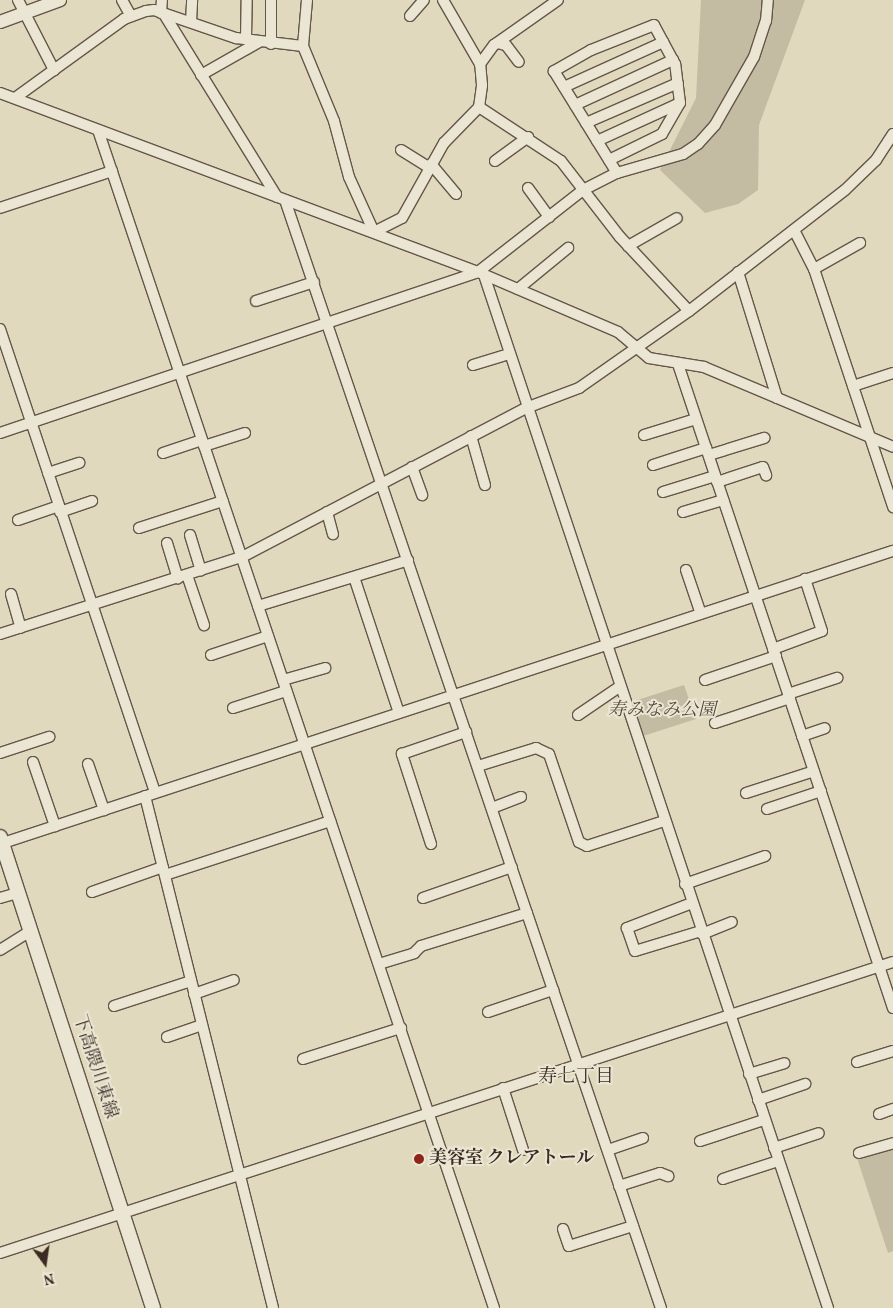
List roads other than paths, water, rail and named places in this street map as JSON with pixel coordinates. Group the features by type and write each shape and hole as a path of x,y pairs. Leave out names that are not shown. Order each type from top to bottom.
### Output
{"main road":[{"name":"下高隈川東線","path":"1,841 153,1308"}],"street":[{"path":"18,0 54,70"},
{"path":"0,22 60,0"},
{"path":"122,0 131,16"},
{"path":"162,0 163,14 281,198 314,282 661,1308"},
{"path":"191,22 192,0"},
{"path":"246,40 247,0"},
{"path":"271,0 271,44"},
{"path":"307,0 303,46 334,121 349,177 374,232"},
{"path":"410,16 424,0"},
{"path":"374,232 402,218 444,143 480,107 480,64 444,0"},
{"path":"480,64 497,43 558,0"},
{"path":"0,434 327,321 481,274 582,190 616,173 684,154 698,144 715,125 754,57 766,21 768,0"},
{"path":"15,98 131,16 154,10 246,40 303,46"},
{"path":"608,160 662,134 680,103 673,60 654,26 591,50 554,71 597,141 608,160 616,173"},
{"path":"201,75 259,42"},
{"path":"564,87 663,42"},
{"path":"497,43 506,45 519,62"},
{"path":"575,105 673,60"},
{"path":"586,124 678,83"},
{"path":"0,93 374,232 481,274 618,332 638,346 649,358 704,367 893,447"},
{"path":"597,141 680,103"},
{"path":"480,107 528,137 561,161 628,246 689,311"},
{"path":"98,130 286,691 430,1112 494,1308"},
{"path":"0,634 242,557 412,466 526,408 579,388 689,311 794,230 870,166 893,134"},
{"path":"495,161 528,137"},
{"path":"401,150 431,166 456,194"},
{"path":"0,208 112,170"},
{"path":"528,188 549,216"},
{"path":"628,246 677,218"},
{"path":"794,230 814,269 893,507"},
{"path":"814,269 860,243"},
{"path":"518,289 568,248"},
{"path":"738,272 777,398"},
{"path":"481,274 828,1308"},
{"path":"256,301 314,282"},
{"path":"0,329 92,606 150,794 164,871 273,1308"},
{"path":"474,365 508,354"},
{"path":"678,364 893,1008"},
{"path":"853,386 893,373"},
{"path":"644,435 696,419"},
{"path":"163,452 244,433"},
{"path":"471,436 485,485"},
{"path":"653,465 764,438"},
{"path":"48,473 80,464"},
{"path":"412,466 422,496"},
{"path":"663,492 763,467 766,476"},
{"path":"883,478 893,472"},
{"path":"683,512 723,500"},
{"path":"18,520 92,501"},
{"path":"139,528 223,501"},
{"path":"327,512 333,534"},
{"path":"190,535 201,570"},
{"path":"166,543 204,625"},
{"path":"1,841 55,826 893,551"},
{"path":"258,606 408,560"},
{"path":"686,570 701,614"},
{"path":"354,576 399,713"},
{"path":"704,680 775,653 822,631 805,580"},
{"path":"12,594 22,628"},
{"path":"211,654 268,636"},
{"path":"283,680 325,668"},
{"path":"715,723 837,678"},
{"path":"578,715 619,687"},
{"path":"233,708 286,691"},
{"path":"802,736 825,728"},
{"path":"431,844 402,754 466,732"},
{"path":"0,753 50,737"},
{"path":"478,766 536,748 549,754 579,842 587,846 664,821"},
{"path":"33,762 55,826"},
{"path":"88,764 104,810"},
{"path":"746,794 814,771"},
{"path":"767,809 821,791"},
{"path":"492,808 521,797"},
{"path":"92,892 330,821"},
{"path":"685,884 765,856"},
{"path":"423,898 512,867"},
{"path":"0,898 18,892"},
{"path":"692,903 627,928 635,951 732,922"},
{"path":"379,964 414,953 421,946 528,913"},
{"path":"0,950 31,931"},
{"path":"0,1253 893,962"},
{"path":"194,994 234,980"},
{"path":"114,1006 191,981"},
{"path":"488,1012 554,990"},
{"path":"166,1036 202,1025"},
{"path":"303,1059 401,1028"},
{"path":"857,1062 893,1051"},
{"path":"749,1074 784,1063"},
{"path":"758,1100 805,1084"},
{"path":"504,1088 523,1150"},
{"path":"879,1114 893,1109"},
{"path":"700,1141 764,1120"},
{"path":"774,1148 819,1133"},
{"path":"608,1150 643,1138"},
{"path":"859,1153 893,1142"},
{"path":"723,1179 778,1161"},
{"path":"620,1186 660,1173 668,1176"},
{"path":"563,1229 569,1246 633,1226"}],"place":[{"name":"美容室 クレアトール","path":"419,1159"}],"district":[{"name":"寿七丁目","path":"576,1078"}],"park label":[{"name":"寿みなみ公園","path":"662,711"}]}
